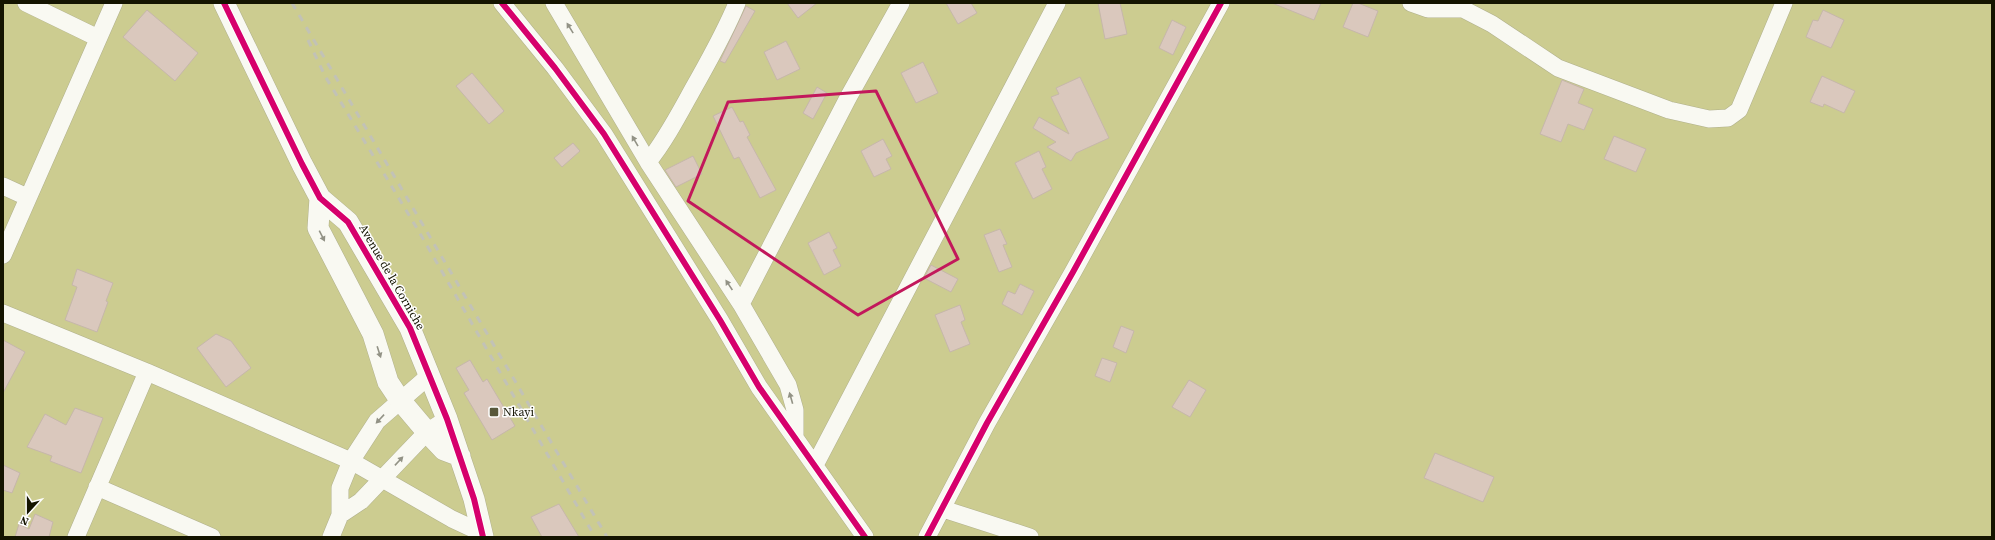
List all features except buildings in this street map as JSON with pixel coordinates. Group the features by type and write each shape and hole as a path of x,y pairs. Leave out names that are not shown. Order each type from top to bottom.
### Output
{"street":[{"path":"26,3 98,38"},
{"path":"3,255 27,197 114,3"},
{"name":"Avenue de la Corniche","path":"224,3 320,198 348,222 410,328 448,419 474,499 483,535"},
{"path":"502,3 555,68 604,134 716,313 759,387 865,537"},
{"path":"554,3 648,162 742,304 788,385 795,410 795,437"},
{"path":"648,162 662,144 680,112 717,45 737,3"},
{"path":"742,304 849,96 901,3"},
{"path":"815,465 1057,3"},
{"path":"927,537 944,509 987,423 1073,272 1221,3"},
{"path":"1411,3 1428,9 1463,9 1492,24 1558,68 1669,110 1710,119 1728,118 1739,110 1784,3"},
{"path":"3,186 27,197"},
{"path":"320,198 318,228 373,334 388,382 400,400 444,450 460,456"},
{"path":"3,313 147,372 351,461 452,519 483,535"},
{"path":"76,537 147,372"},
{"path":"331,537 340,515 340,488 351,461 377,421 430,375"},
{"path":"340,515 361,501 427,432 448,419"},
{"path":"97,487 212,537"},
{"path":"944,509 1030,537"}],"highlighted area":[{"path":"876,91 958,259 858,315 688,201 728,102"}],"green space":[{"path":"3,3 1992,3 1992,537 3,537"}],"railway":[{"path":"292,3 607,537"},
{"path":"308,40 325,76 418,230 595,537"}],"cycle path":[{"path":"224,3 320,198 348,222 410,328 447,419 474,499 483,537"},
{"path":"502,3 555,68 604,134 720,320 759,387 865,537"},
{"path":"927,537 987,423 1073,272 1221,3"}],"place":[{"name":"Nkayi","path":"494,412"}]}
